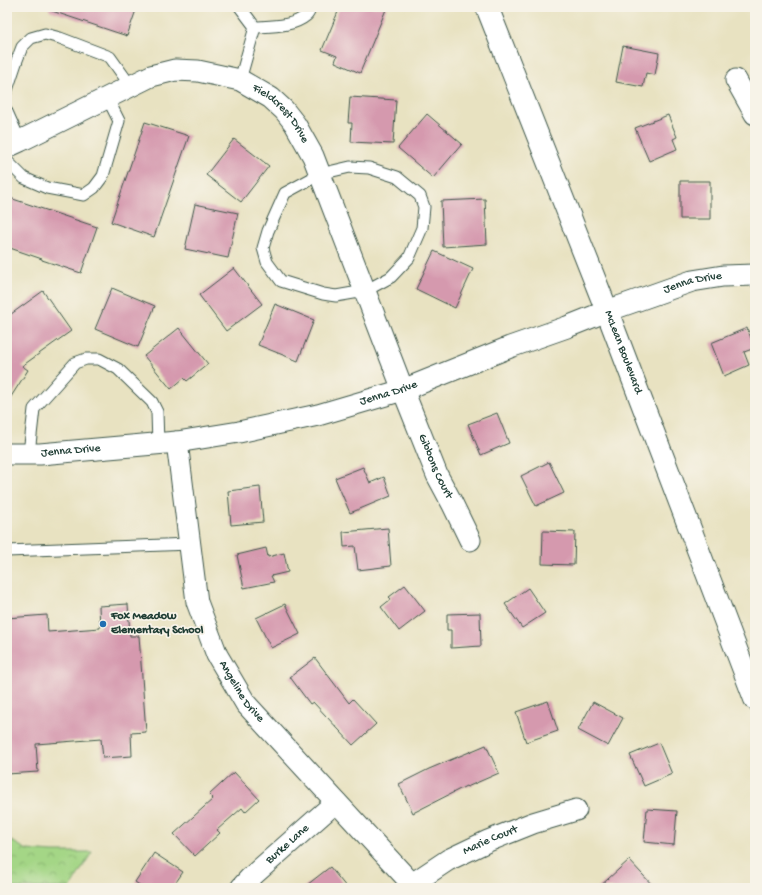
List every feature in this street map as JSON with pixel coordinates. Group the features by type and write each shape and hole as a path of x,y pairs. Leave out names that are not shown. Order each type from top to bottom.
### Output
{"main road":[{"name":"McLean Boulevard","path":"487,7 607,311 755,699"}],"street":[{"name":"Fieldcrest Drive","path":"14,144 130,85 151,76 175,70 198,71 240,80 271,98 284,110 295,124 306,141 313,156 402,390"},
{"path":"736,80 755,114"},
{"name":"Jenna Drive","path":"7,454 40,454 167,443 239,432 318,415 402,390 510,347 692,281 722,276 755,275"},
{"name":"Gibbons Court","path":"402,390 437,475 470,540"},
{"name":"Angeline Drive","path":"167,443 190,544 197,602 217,655 246,704 413,886"},
{"name":"Burke Lane","path":"241,888 250,878 336,802"},
{"name":"Marie Court","path":"413,886 448,860 533,823 576,810"}],"lane":[{"path":"240,7 255,27"},
{"path":"255,27 278,26 296,22 308,14 311,7"},
{"path":"240,80 255,27"},
{"path":"7,90 22,47 31,38 45,34 60,38 110,57 130,85"},
{"path":"7,161 24,178 47,188 84,195 94,188 104,176 119,121 107,97"},
{"path":"7,112 14,144"},
{"path":"350,167 369,168 397,177 420,196 424,207 422,228 409,258 391,277 365,291 336,296 323,294 282,281 267,262 263,248 268,231 285,193 320,174 350,167"},
{"path":"29,454 34,409 75,363 86,359 99,359 118,369 152,402 157,412 167,443"},
{"path":"7,551 190,544"}],"green space":[{"path":"7,838 27,850 92,852 70,888 7,888"}],"building":[{"path":"49,7 137,7 127,36 49,10"},
{"path":"340,7 387,7 360,73 335,62 337,56 322,50"},
{"path":"623,46 659,53 655,75 646,73 643,87 616,82"},
{"path":"350,97 396,100 393,144 351,142 352,123 348,123"},
{"path":"427,114 462,144 433,178 398,148"},
{"path":"668,115 677,137 673,139 677,149 649,161 635,128"},
{"path":"145,122 189,136 154,237 111,222"},
{"path":"234,139 269,166 241,202 206,175"},
{"path":"680,181 710,181 710,219 680,219"},
{"path":"7,197 97,227 81,273 7,247"},
{"path":"485,199 487,244 443,247 441,201"},
{"path":"195,204 238,213 228,258 185,249"},
{"path":"434,251 473,269 455,308 416,289"},
{"path":"234,268 262,304 226,331 199,295"},
{"path":"112,288 155,306 138,347 95,329"},
{"path":"43,291 71,331 22,366 28,370 7,403 7,317"},
{"path":"275,304 314,320 298,361 258,345"},
{"path":"179,328 208,364 187,381 184,378 171,389 144,356"},
{"path":"747,328 755,348 744,352 749,365 724,376 711,343"},
{"path":"497,413 509,443 481,455 468,424"},
{"path":"549,462 564,493 536,506 521,476"},
{"path":"363,467 370,483 384,477 391,496 350,513 335,478"},
{"path":"260,487 263,522 231,525 228,491"},
{"path":"388,528 391,566 358,570 355,546 344,547 343,532"},
{"path":"543,531 575,532 574,565 542,564"},
{"path":"266,548 268,557 284,553 288,572 271,576 274,582 244,588 237,555"},
{"path":"405,585 425,611 399,631 381,607 391,599 389,597"},
{"path":"528,588 545,613 522,628 505,604"},
{"path":"128,604 130,636 139,636 146,732 131,733 132,756 103,758 101,739 36,744 38,772 7,774 7,618 47,615 48,632 100,628 99,606"},
{"path":"285,604 300,634 271,648 256,618"},
{"path":"480,613 481,646 451,648 451,630 447,630 447,614"},
{"path":"315,658 349,703 353,699 376,724 353,745 313,702 310,704 290,677"},
{"path":"548,701 558,731 526,742 516,712"},
{"path":"593,702 623,718 608,746 578,730"},
{"path":"659,743 672,774 644,786 630,755"},
{"path":"486,745 499,773 467,787 466,786 413,813 399,784 429,769"},
{"path":"234,772 259,799 245,812 242,808 217,830 220,833 195,856 174,834 213,799 209,795"},
{"path":"647,809 677,811 674,845 644,842"},
{"path":"154,853 183,872 172,888 144,888 135,882"},
{"path":"629,860 655,888 598,888"},
{"path":"330,867 347,888 303,888"}],"place":[{"name":"Fox Meadow Elementary School","path":"103,624"}]}
